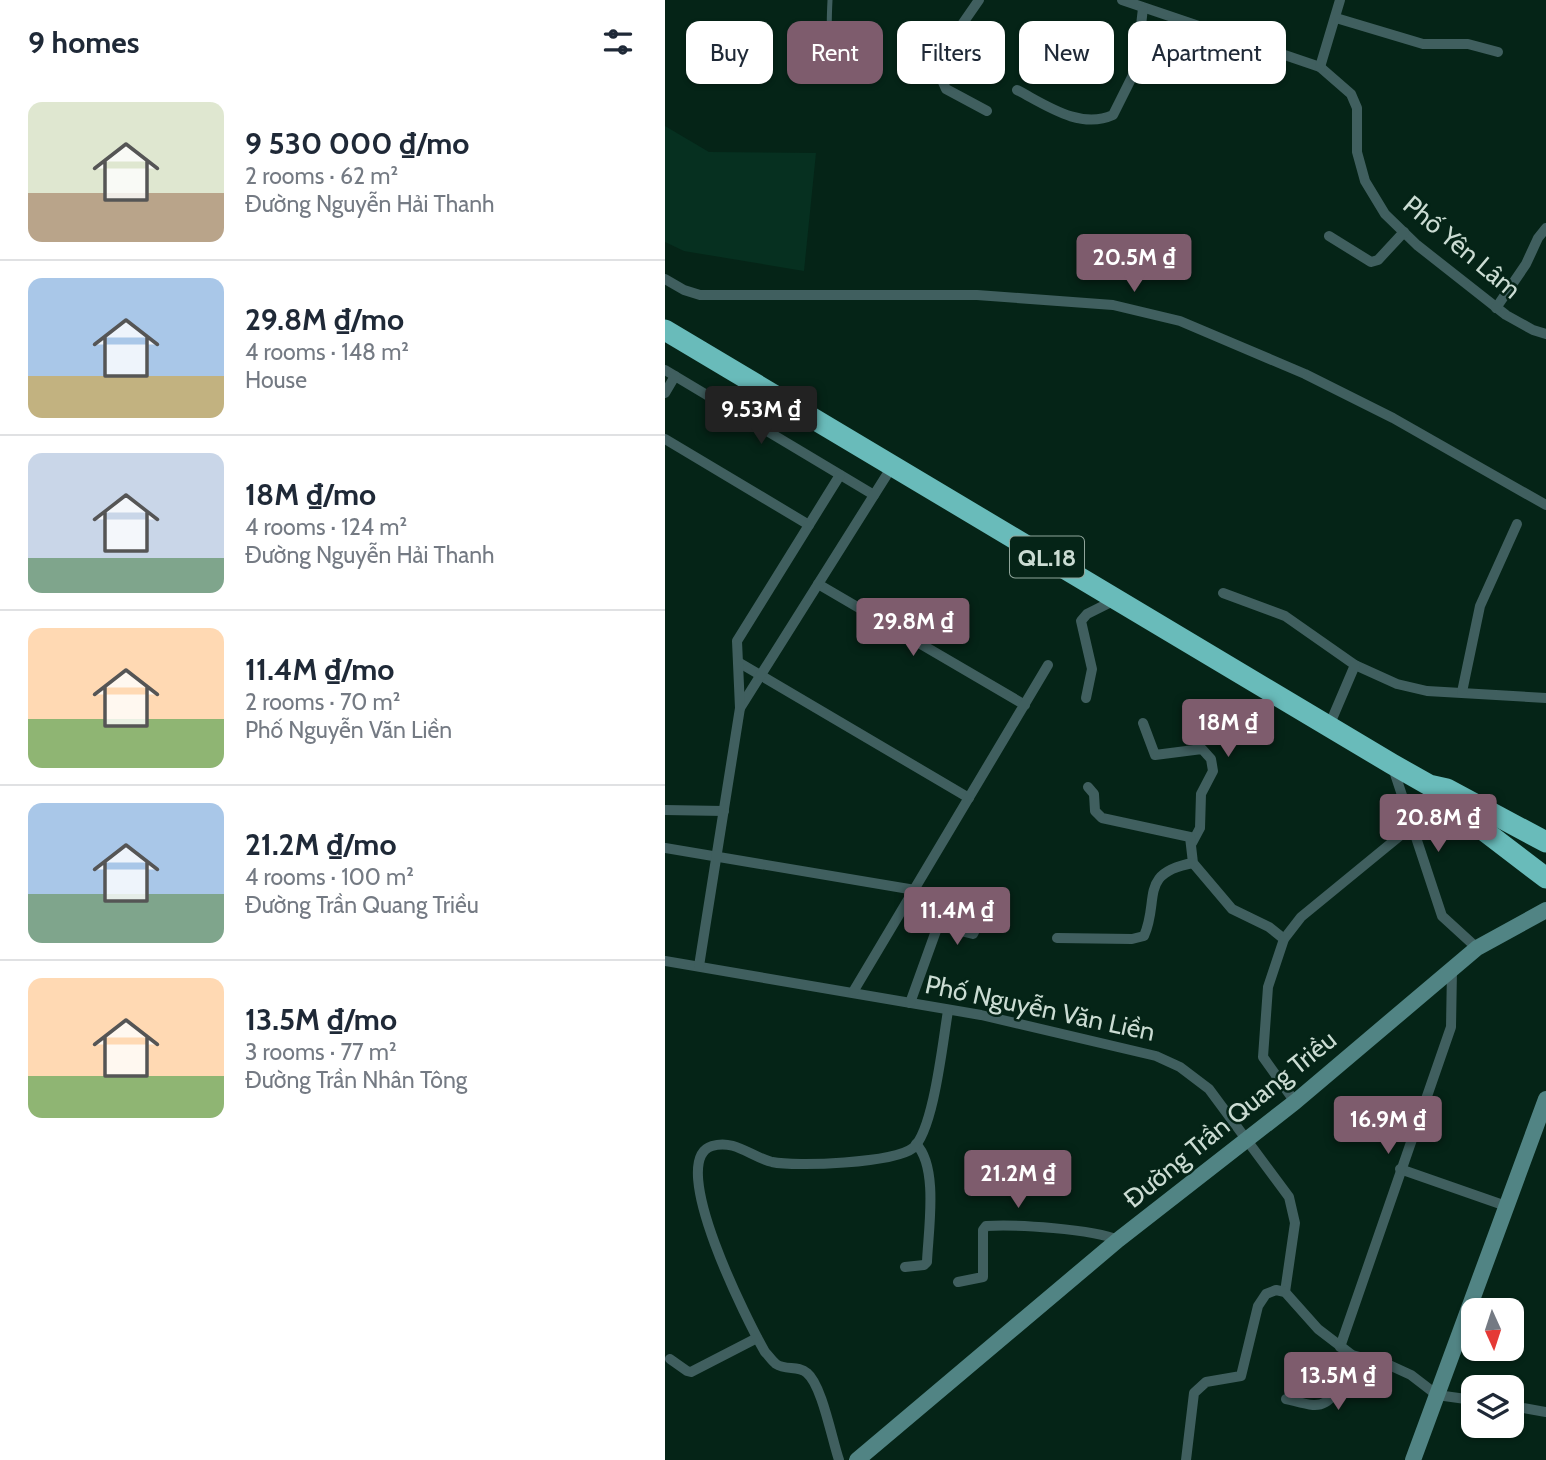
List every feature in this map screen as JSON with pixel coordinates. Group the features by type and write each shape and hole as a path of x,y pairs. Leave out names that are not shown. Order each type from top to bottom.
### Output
{"highway":[{"name":"QL.18","path":"665,330 1392,764 1429,785 1447,789 1546,842"},
{"name":"QL.18","path":"1429,785 1443,800 1546,878"}],"main road":[{"name":"Đường Trần Quang Triều","path":"857,1460 1118,1240 1295,1102 1477,948 1546,910"},
{"path":"1413,1460 1546,1099"}],"street":[{"path":"979,0 963,23 942,80 946,89 987,111"},
{"name":"Phố Yên Lâm","path":"1122,0 1320,67 1351,94 1357,108 1357,152 1365,181 1385,214 1404,233 1506,316 1546,334"},
{"path":"1320,67 1340,0"},
{"path":"1017,90 1072,117 1104,118 1113,115 1136,69 1143,8"},
{"path":"1336,18 1423,44 1468,44 1499,52"},
{"path":"1496,307 1526,264 1538,238 1546,228"},
{"path":"1329,236 1368,261 1374,262 1404,233"},
{"path":"665,279 684,290 700,295 977,295 1112,305 1179,321 1305,374 1392,418 1546,505"},
{"path":"665,370 874,495"},
{"path":"665,393 675,376"},
{"path":"665,439 809,525"},
{"path":"740,708 893,465"},
{"path":"699,966 740,708 737,641 840,475"},
{"path":"1462,692 1480,606 1517,524"},
{"path":"818,584 1024,705"},
{"path":"1223,593 1285,616 1355,665 1411,688 1546,698"},
{"path":"1086,698 1092,668 1081,621 1087,614 1117,599"},
{"path":"738,662 969,798"},
{"path":"853,992 1048,665"},
{"path":"1329,726 1355,665"},
{"path":"1143,723 1155,755 1202,748 1211,759 1213,771 1201,794 1200,828 1192,843"},
{"path":"1392,764 1442,916 1477,948"},
{"path":"1088,786 1094,794 1095,811 1102,818 1190,837 1193,863 1232,909 1269,927 1284,939"},
{"path":"665,810 724,811"},
{"path":"1295,1102 1263,1057 1268,986 1284,939 1301,917 1412,826"},
{"path":"665,848 915,890"},
{"path":"1058,937 1132,939 1144,936 1156,882 1175,866 1193,863"},
{"path":"910,1003 937,928 944,927 973,934 992,895"},
{"name":"Phố Nguyễn Văn Liền","path":"665,961 1005,1020 1156,1056 1180,1067 1203,1083 1289,1197 1295,1223 1285,1292"},
{"path":"1340,1347 1451,1027 1452,969"},
{"path":"839,1460 820,1394 813,1380 808,1373 798,1368 777,1365 757,1338 716,1252 702,1210 696,1177 700,1152 714,1145 730,1145 767,1161 808,1165 897,1155 910,1150 916,1144 931,1106 948,1010"},
{"path":"905,1268 924,1265 927,1262 930,1209 927,1170 922,1150 916,1144"},
{"path":"1400,1169 1506,1206"},
{"path":"958,1282 983,1277 983,1230 986,1226 1046,1228 1118,1240"},
{"path":"1186,1460 1194,1393 1206,1381 1241,1376 1258,1306 1266,1294 1276,1290 1285,1292 1318,1329 1352,1355 1387,1364 1411,1375 1437,1395 1461,1398"},
{"path":"670,1359 691,1372 757,1338"},
{"path":"1286,1399 1314,1405 1326,1402 1333,1397 1352,1355"},
{"path":"1524,1408 1546,1412"}],"lane":[{"path":"830,0 830,21"}],"shaded area":[{"path":"665,126 709,152 816,153 804,271 684,251 665,242"}]}
